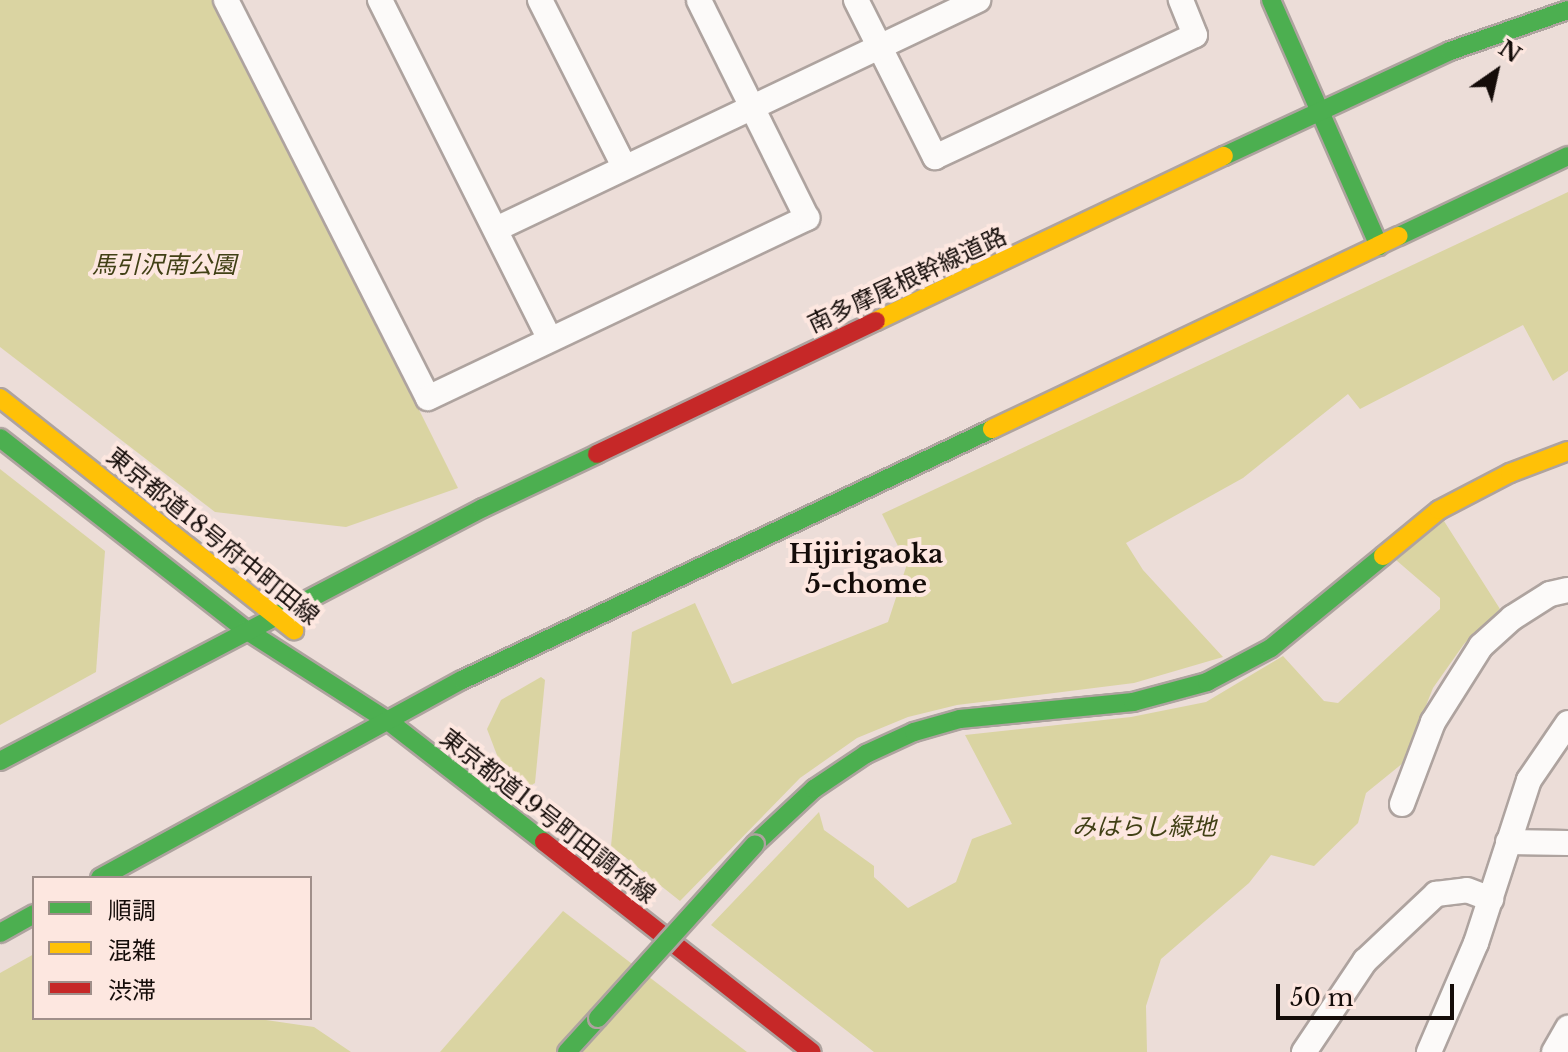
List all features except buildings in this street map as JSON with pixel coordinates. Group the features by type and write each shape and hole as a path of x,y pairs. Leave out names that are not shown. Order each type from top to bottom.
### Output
{"main road":[{"path":"1271,0 1379,246"},
{"name":"南多摩尾根幹線道路","path":"0,761 277,613 498,501 1319,111 1450,51 1568,10"},
{"path":"104,876 388,721 662,584 1568,156"},
{"name":"東京都道18号府中町田線","path":"0,398 277,613 388,721"},
{"path":"0,438 246,630"},
{"path":"567,1052 755,844 814,789 866,754 914,732 960,719 1133,702 1207,682 1271,648 1439,510 1510,473 1568,451"},
{"name":"東京都道19号町田調布線","path":"246,630 388,721 812,1052"},
{"path":"0,933 32,915"}],"street":[{"path":"226,0 428,398 807,218 699,0"},
{"path":"380,0 550,339"},
{"path":"540,0 624,166"},
{"path":"856,0 935,157 1195,35 1181,0"},
{"path":"496,229 978,0"},
{"path":"1402,804 1433,722 1481,646 1512,618 1550,594 1568,590"},
{"path":"1429,1052 1491,899 1529,780 1568,723"},
{"path":"1508,842 1568,843"},
{"path":"1304,1052 1365,961 1436,894 1467,890 1491,899"},
{"path":"1554,1052 1568,1028"}],"green space":[{"name":"馬引沢南公園","path":"0,0 215,0 458,488 346,527 215,512 0,347"},
{"path":"1568,192 1568,371 1553,381 1523,325 1360,409 1348,394 1243,478 1126,543 1143,570 1223,657 1134,683 957,705 908,717 857,738 800,778 680,901 611,846 632,632 695,603 732,684 888,622 907,564 882,514"},
{"path":"0,469 105,551 96,672 0,725"},
{"name":"みはらし緑地","path":"1444,521 1500,609 1464,644 1433,688 1403,763 1366,793 1358,823 1314,866 1271,855 1249,883 1161,959 1146,1006 1147,1052 874,1052 711,925 819,812 824,830 874,866 874,877 908,908 956,882 972,839 1012,824 965,735 1131,717 1206,702 1283,656 1324,701 1338,703 1440,609 1440,598 1396,560"},
{"path":"541,677 545,680 535,783 530,786 500,763 487,729 501,700"},
{"path":"563,911 747,1052 440,1052"},
{"path":"32,955 32,1020 266,1020 314,1027 351,1052 0,1052 0,973"}],"traffic: fast":[{"path":"1271,0 1379,246"},
{"path":"1224,156 1450,51 1568,10"},
{"path":"1399,236 1568,156"},
{"path":"104,876 462,680 992,429"},
{"path":"0,438 246,630 388,721 544,842"},
{"path":"0,761 483,508 597,454"},
{"path":"755,844 814,789 866,754 914,732 960,719 1133,702 1207,682 1271,648 1383,556"},
{"path":"598,1018 755,844"},
{"path":"0,933 32,915"},
{"path":"567,1052 598,1018"}],"traffic: slow":[{"path":"876,321 1224,156"},
{"path":"992,429 1399,236"},
{"path":"0,398 294,630"},
{"path":"1383,556 1439,510 1510,473 1568,451"}],"traffic: jam":[{"path":"597,454 876,321"},
{"path":"544,842 812,1052"}],"district":[{"name":"Hijirigaoka 5-chome","path":"866,570"}]}
